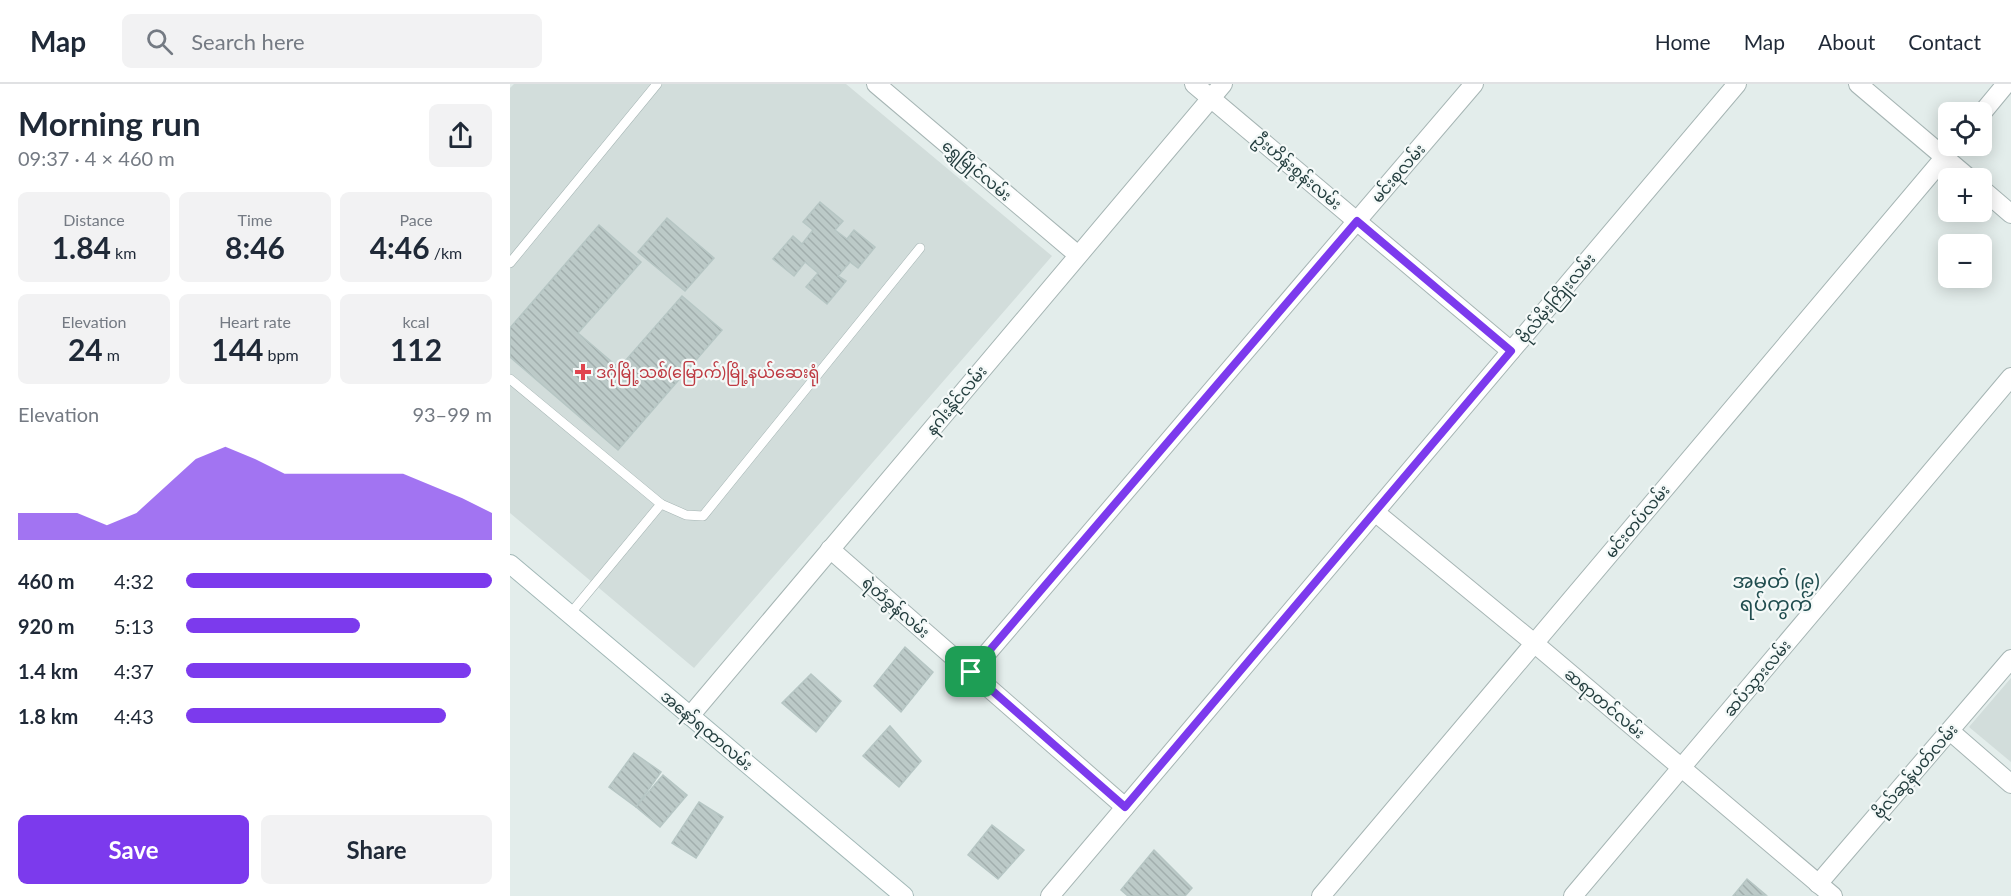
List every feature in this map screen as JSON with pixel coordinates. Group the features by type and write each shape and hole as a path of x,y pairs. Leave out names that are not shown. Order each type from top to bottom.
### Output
{"street":[{"name":"ရွှေမြိုင်လမ်း","path":"876,84 1078,255"},
{"name":"ဦးဟိန်းစွန်းလမ်း","path":"1194,84 1511,351"},
{"name":"နဂါးနိုင်လမ်း","path":"690,716 1223,84"},
{"name":"မင်းစုလမ်း","path":"971,672 1474,84"},
{"name":"ဗိုလ်မိုးကြိုးလမ်း","path":"1050,896 1737,84"},
{"path":"1858,84 1938,143"},
{"path":"1991,102 2006,84"},
{"name":"မင်းတပ်လမ်း","path":"1321,896 1945,156"},
{"path":"1992,198 2011,214"},
{"name":"ဆပ်သွားလမ်း","path":"1573,896 2011,377"},
{"name":"ဆရာတင်လမ်း","path":"1375,512 1833,896"},
{"name":"ရဲတံခွန်လမ်း","path":"830,549 1125,807"},
{"name":"အနော်ရထာလမ်း","path":"510,564 904,896"},
{"name":"ဗိုလ်ဆွန်ပတ်လမ်း","path":"1818,884 2011,659"},
{"path":"1950,731 2011,784"}],"lane":[{"path":"510,262 657,84"},
{"path":"510,379 661,504 686,515 703,516 920,248"},
{"path":"570,615 661,504"}],"shaded area":[{"path":"514,84 846,84 1052,256 694,668 510,513 510,88"},
{"path":"2011,678 2011,762 1969,727"}],"building":[{"path":"820,202 843,221 835,230 847,239 854,230 875,247 858,268 850,262 838,276 846,281 827,304 806,287 818,273 805,262 794,276 773,259 793,236 802,244 813,230 803,222"},
{"path":"667,218 714,258 685,291 638,252"},
{"path":"599,225 641,262 578,333 619,368 682,296 722,330 618,450 510,357 510,328"},
{"path":"905,647 933,672 901,712 874,686"},
{"path":"811,674 841,701 816,732 782,703"},
{"path":"890,726 921,761 899,787 863,756"},
{"path":"634,753 661,772 636,807 609,787"},
{"path":"663,775 687,795 660,827 636,807"},
{"path":"699,802 723,817 696,858 672,843"},
{"path":"992,825 1024,850 998,879 968,855"},
{"path":"1154,850 1192,888 1185,896 1128,896 1121,890"},
{"path":"1747,879 1766,895 1733,896"}],"place":[{"name":"ဒဂုံမြို့သစ်(မြောက်)မြို့နယ်ဆေးရုံ","path":"583,372"}],"district":[{"name":"အမှတ် (၉) ရပ်ကွက်","path":"1776,592"}],"route":[{"path":"1357,221 1511,351 1125,807 971,672 1357,221"}]}
